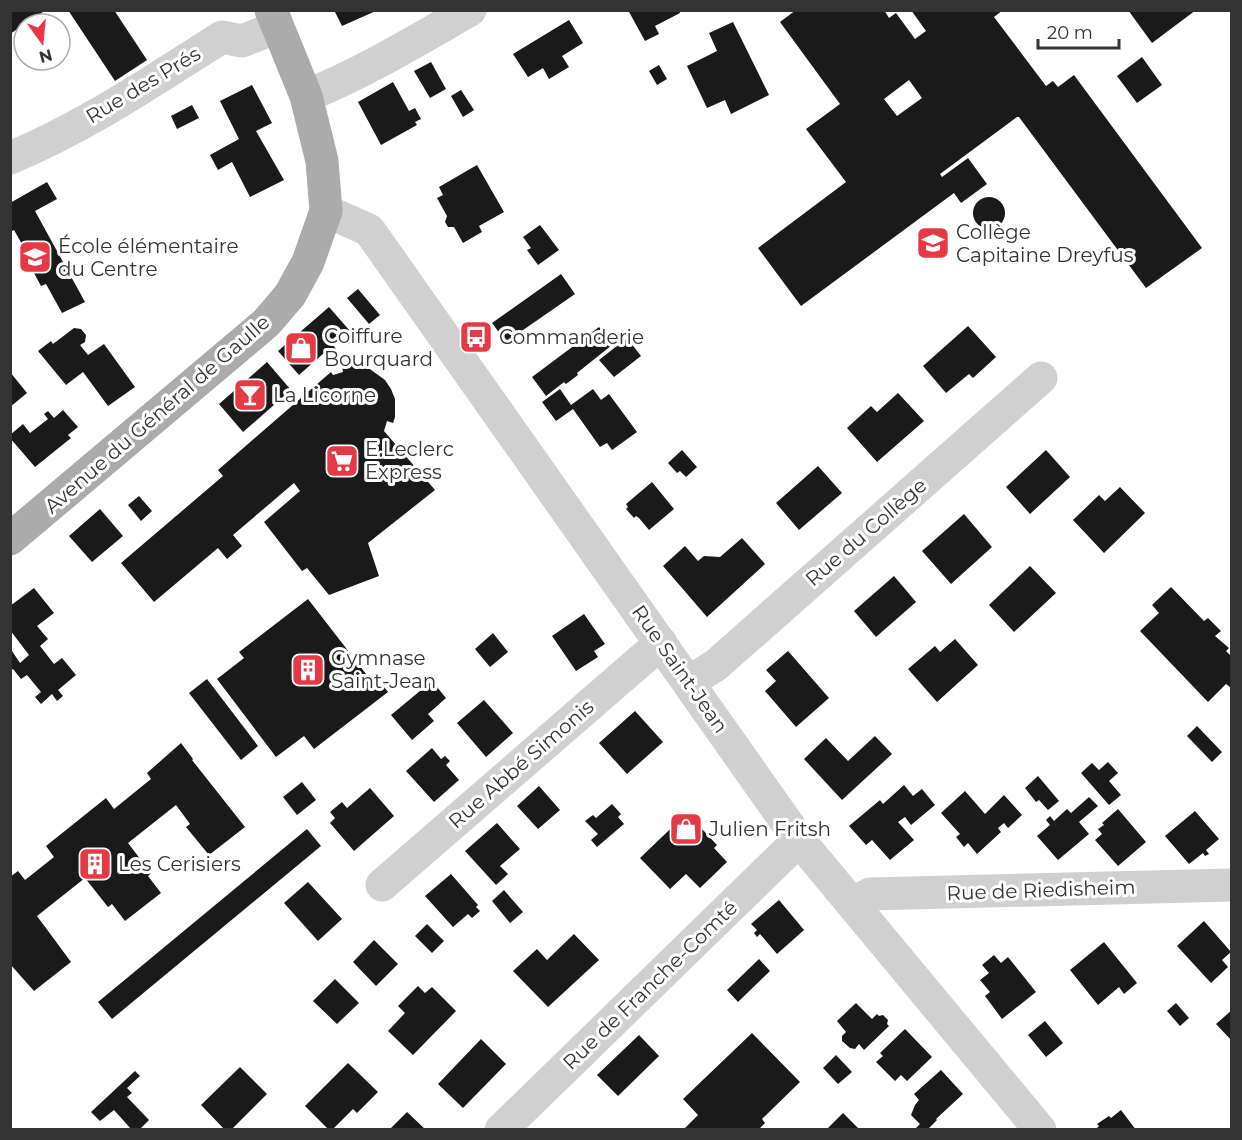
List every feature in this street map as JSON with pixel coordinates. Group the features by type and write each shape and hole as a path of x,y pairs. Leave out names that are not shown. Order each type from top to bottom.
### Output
{"main road":[{"name":"Avenue du Général de Gaulle","path":"10,539 266,323 290,295 303,270 326,211 322,161 306,96 274,19"}],"street":[{"path":"306,96 336,84 470,10"},
{"name":"Rue des Prés","path":"10,158 37,147 96,114 222,37 242,41 274,19"},
{"name":"Rue Saint-Jean","path":"326,211 369,230 799,840 1041,1130"},
{"name":"Rue du Collège","path":"689,682 716,665 1041,378"},
{"name":"Rue Abbé Simonis","path":"382,885 661,642"},
{"name":"Rue de Franche-Comté","path":"501,1130 799,840"},
{"name":"Rue de Riedisheim","path":"853,903 870,894 1232,885"}],"building":[{"path":"10,10 46,10 43,12 12,12 12,33 10,34"},
{"path":"68,10 114,10 147,60 115,81 72,16 72,12"},
{"path":"334,10 378,10 342,26"},
{"path":"628,10 679,10 680,13 655,26 659,34 645,41"},
{"path":"796,10 884,10 889,18 896,13 915,39 926,31 911,10 1003,10 994,17 1046,86 1053,81 1058,87 1074,75 1202,248 1146,288 1017,117 940,174 942,177 968,158 987,184 961,203 954,193 801,306 758,248 846,182 806,129 840,104 780,22","holes":["909,80 922,98 897,116 884,99"]},
{"path":"1128,10 1196,10 1152,43"},
{"path":"569,20 583,43 562,56 569,67 549,79 543,68 528,77 513,54"},
{"path":"733,22 769,95 731,114 725,100 707,108 687,66 717,51 709,33"},
{"path":"1142,57 1162,85 1137,103 1117,76"},
{"path":"431,62 446,89 430,98 414,71"},
{"path":"659,65 667,79 657,85 649,71"},
{"path":"393,82 409,111 415,108 421,119 415,122 417,125 381,145 358,102"},
{"path":"252,85 272,123 256,131 284,180 250,197 232,162 218,170 210,155 239,139 220,101"},
{"path":"461,90 474,110 463,117 451,96"},
{"path":"192,105 199,118 177,129 171,116"},
{"path":"477,165 504,212 479,226 482,232 463,243 454,227 448,227 445,222 447,216 437,198 443,195 439,187"},
{"path":"47,182 57,199 35,211 85,302 62,313 46,284 41,286 28,262 31,260 14,230 10,232 10,203"},
{"path":"989,197 1001,201 1005,213 1001,225 989,229 977,225 973,213 977,201"},
{"path":"540,225 559,250 538,265 527,250 531,248 523,237"},
{"path":"561,274 575,294 506,342 492,323"},
{"path":"358,289 380,315 369,324 347,298"},
{"path":"329,307 350,331 333,345 336,349 327,357 324,353 299,375 278,351"},
{"path":"968,326 996,357 973,378 969,374 946,393 923,366"},
{"path":"599,327 612,345 577,373 578,375 566,384 564,382 546,396 532,377"},
{"path":"74,328 81,329 86,335 85,342 80,345 88,355 104,344 135,387 108,406 83,372 66,385 38,351 51,341 53,344"},
{"path":"627,338 641,356 614,377 599,360"},
{"path":"267,362 291,390 243,432 219,404"},
{"name":"E.Leclerc Express","path":"350,363 367,367 385,380 395,399 395,417 393,423 387,421 384,431 435,490 368,543 379,576 329,595 307,568 302,571 264,522 300,491 294,483 233,535 242,546 227,559 218,548 154,602 121,563 223,476 218,470 331,372 333,375 343,372 342,365"},
{"path":"10,372 27,393 10,407"},
{"path":"560,389 571,405 593,389 601,400 609,394 637,432 612,450 607,443 600,447 573,409 556,421 542,402"},
{"path":"898,393 924,421 877,462 847,428 871,406 877,412"},
{"path":"63,410 78,427 68,435 71,438 35,467 10,438 10,435 23,424 30,433 48,419 44,414 48,411 54,418"},
{"path":"682,450 697,467 686,477 680,471 677,473 668,463"},
{"path":"1046,450 1070,477 1030,514 1006,487"},
{"path":"818,466 842,493 799,530 776,503"},
{"path":"652,482 674,509 649,530 639,518 636,516 634,518 626,509 628,507 626,504"},
{"path":"1120,487 1145,513 1104,553 1073,520 1099,495 1105,501"},
{"path":"139,496 152,511 141,521 128,505"},
{"path":"100,509 123,536 92,562 69,536"},
{"path":"964,514 992,547 951,584 922,551"},
{"path":"742,538 765,564 707,617 663,566 685,546 698,561 704,556 720,557"},
{"path":"1030,566 1056,593 1014,632 989,605"},
{"path":"894,576 916,602 876,637 854,611"},
{"path":"1171,587 1204,621 1208,618 1221,631 1215,636 1229,648 1226,651 1232,657 1232,685 1230,687 1226,684 1208,702 1140,631 1159,613 1152,605"},
{"path":"34,588 54,613 37,626 48,639 40,646 54,664 62,658 76,675 58,690 63,696 57,701 52,694 41,704 35,697 41,692 27,675 21,679 13,669 10,671 10,648 20,663 29,655 10,630 10,606"},
{"name":"Gymnase Saint-Jean","path":"308,599 373,683 378,679 388,692 314,749 304,736 276,757 217,679 244,658 239,652"},
{"path":"584,614 605,644 594,651 598,657 576,671 552,636"},
{"path":"493,633 508,652 490,667 475,649"},
{"path":"955,639 978,665 937,702 908,669 935,646 940,652"},
{"path":"788,651 829,698 796,727 765,691 776,681 766,670"},
{"path":"207,679 258,746 241,760 189,693"},
{"path":"432,681 446,698 428,714 434,721 412,740 391,715"},
{"path":"484,700 513,733 486,757 457,723"},
{"path":"635,711 663,742 627,774 599,743"},
{"path":"1197,726 1222,752 1212,762 1187,736"},
{"path":"875,736 892,754 842,800 804,759 826,738 848,761"},
{"name":"Les Cerisiers","path":"181,743 245,827 209,855 186,827 190,824 176,805 128,843 151,873 148,876 161,893 125,921 112,904 108,907 85,878 37,916 71,962 34,991 10,964 10,877 18,871 25,880 54,857 46,846 106,798 114,809 151,779 147,773"},
{"path":"432,748 441,759 445,756 450,761 446,765 459,780 434,802 406,771"},
{"path":"1108,762 1118,773 1109,781 1121,795 1109,805 1081,773 1092,763 1099,770"},
{"path":"1038,776 1059,801 1048,810 1039,800 1036,802 1025,788"},
{"path":"302,782 316,800 297,815 283,797"},
{"path":"904,785 913,796 922,789 935,805 911,825 905,817 898,822 914,840 890,860 872,840 866,845 849,826 880,800 883,804"},
{"path":"539,786 560,810 538,829 517,806"},
{"path":"370,788 394,816 354,851 330,823 335,818 330,812 342,802 347,808"},
{"path":"965,791 985,814 1004,795 1022,815 1008,828 1004,823 998,828 1001,832 977,854 968,843 964,847 956,837 960,834 941,813"},
{"path":"1089,797 1098,806 1079,822 1089,834 1058,860 1037,836 1050,825 1046,820 1050,816 1054,821 1067,809 1071,813"},
{"path":"612,804 621,814 618,817 624,824 597,847 591,840 598,834 585,821 593,815 596,818"},
{"path":"1118,809 1146,842 1118,866 1095,840 1102,834 1098,829 1104,825 1102,823"},
{"path":"1195,811 1219,839 1206,850 1209,854 1205,856 1203,853 1189,864 1165,836"},
{"path":"687,813 717,845 714,848 727,862 700,888 686,874 670,889 640,858"},
{"path":"497,823 520,849 500,866 508,874 496,885 465,851"},
{"path":"307,829 321,846 112,1019 98,1002"},
{"path":"451,874 478,905 476,907 480,911 472,918 468,914 453,927 425,896"},
{"path":"308,882 342,919 318,941 284,903"},
{"path":"504,890 523,912 510,923 492,901"},
{"path":"779,900 804,930 777,954 760,934 757,937 754,933 757,930 751,924"},
{"path":"1204,921 1231,952 1222,960 1228,967 1211,983 1177,946"},
{"path":"427,924 444,941 432,953 415,936"},
{"path":"574,934 599,960 548,1007 513,971 537,949 547,960"},
{"path":"374,940 398,964 376,986 353,962"},
{"path":"1104,942 1137,983 1124,994 1119,987 1098,1005 1070,970"},
{"path":"994,955 1001,963 1008,957 1036,992 1002,1019 985,996 990,992 980,980 989,973 982,965"},
{"path":"759,959 770,971 738,1002 727,990"},
{"path":"335,979 359,1003 337,1024 313,1001"},
{"path":"418,986 425,993 432,987 456,1011 413,1055 388,1031 405,1013 398,1006"},
{"path":"856,1003 872,1019 877,1014 883,1015 888,1020 889,1026 864,1050 859,1044 855,1049 842,1041 842,1036 846,1032 837,1021"},
{"path":"1176,1003 1189,1018 1180,1026 1167,1011"},
{"path":"1232,1010 1232,1041 1216,1024"},
{"path":"1045,1021 1063,1043 1046,1057 1028,1035"},
{"path":"905,1029 932,1057 907,1081 901,1075 895,1081 876,1062 883,1056 880,1053"},
{"path":"752,1033 800,1082 762,1119 765,1123 758,1130 683,1130 698,1115 683,1099"},
{"path":"639,1035 659,1056 618,1096 597,1075"},
{"path":"481,1039 506,1064 463,1108 438,1084"},
{"path":"836,1055 852,1072 838,1084 823,1068"},
{"path":"348,1063 378,1092 357,1113 353,1109 332,1130 329,1130 305,1106"},
{"path":"240,1067 267,1094 231,1130 225,1130 201,1105"},
{"path":"941,1070 963,1094 927,1130 914,1130 920,1124 911,1115 919,1100 914,1094"},
{"path":"135,1071 140,1076 127,1088 132,1093 127,1097 149,1120 139,1130 132,1130 114,1110 100,1121 91,1112"},
{"path":"1121,1110 1136,1130 1095,1130 1099,1126 1097,1124 1109,1116 1111,1118"},
{"path":"407,1112 426,1130 389,1130"},
{"path":"843,1113 858,1128 826,1130"}],"place":[{"name":"Collège Capitaine Dreyfus","path":"933,243"},
{"name":"École élémentaire du Centre","path":"35,257"},
{"name":"Commanderie","path":"476,337"},
{"name":"Coiffure Bourquard","path":"301,348"},
{"name":"La Licorne","path":"250,395"},
{"name":"E.Leclerc Express","path":"342,461"},
{"name":"Gymnase Saint-Jean","path":"308,670"},
{"name":"Julien Fritsh","path":"686,829"},
{"name":"Les Cerisiers","path":"95,864"}]}
